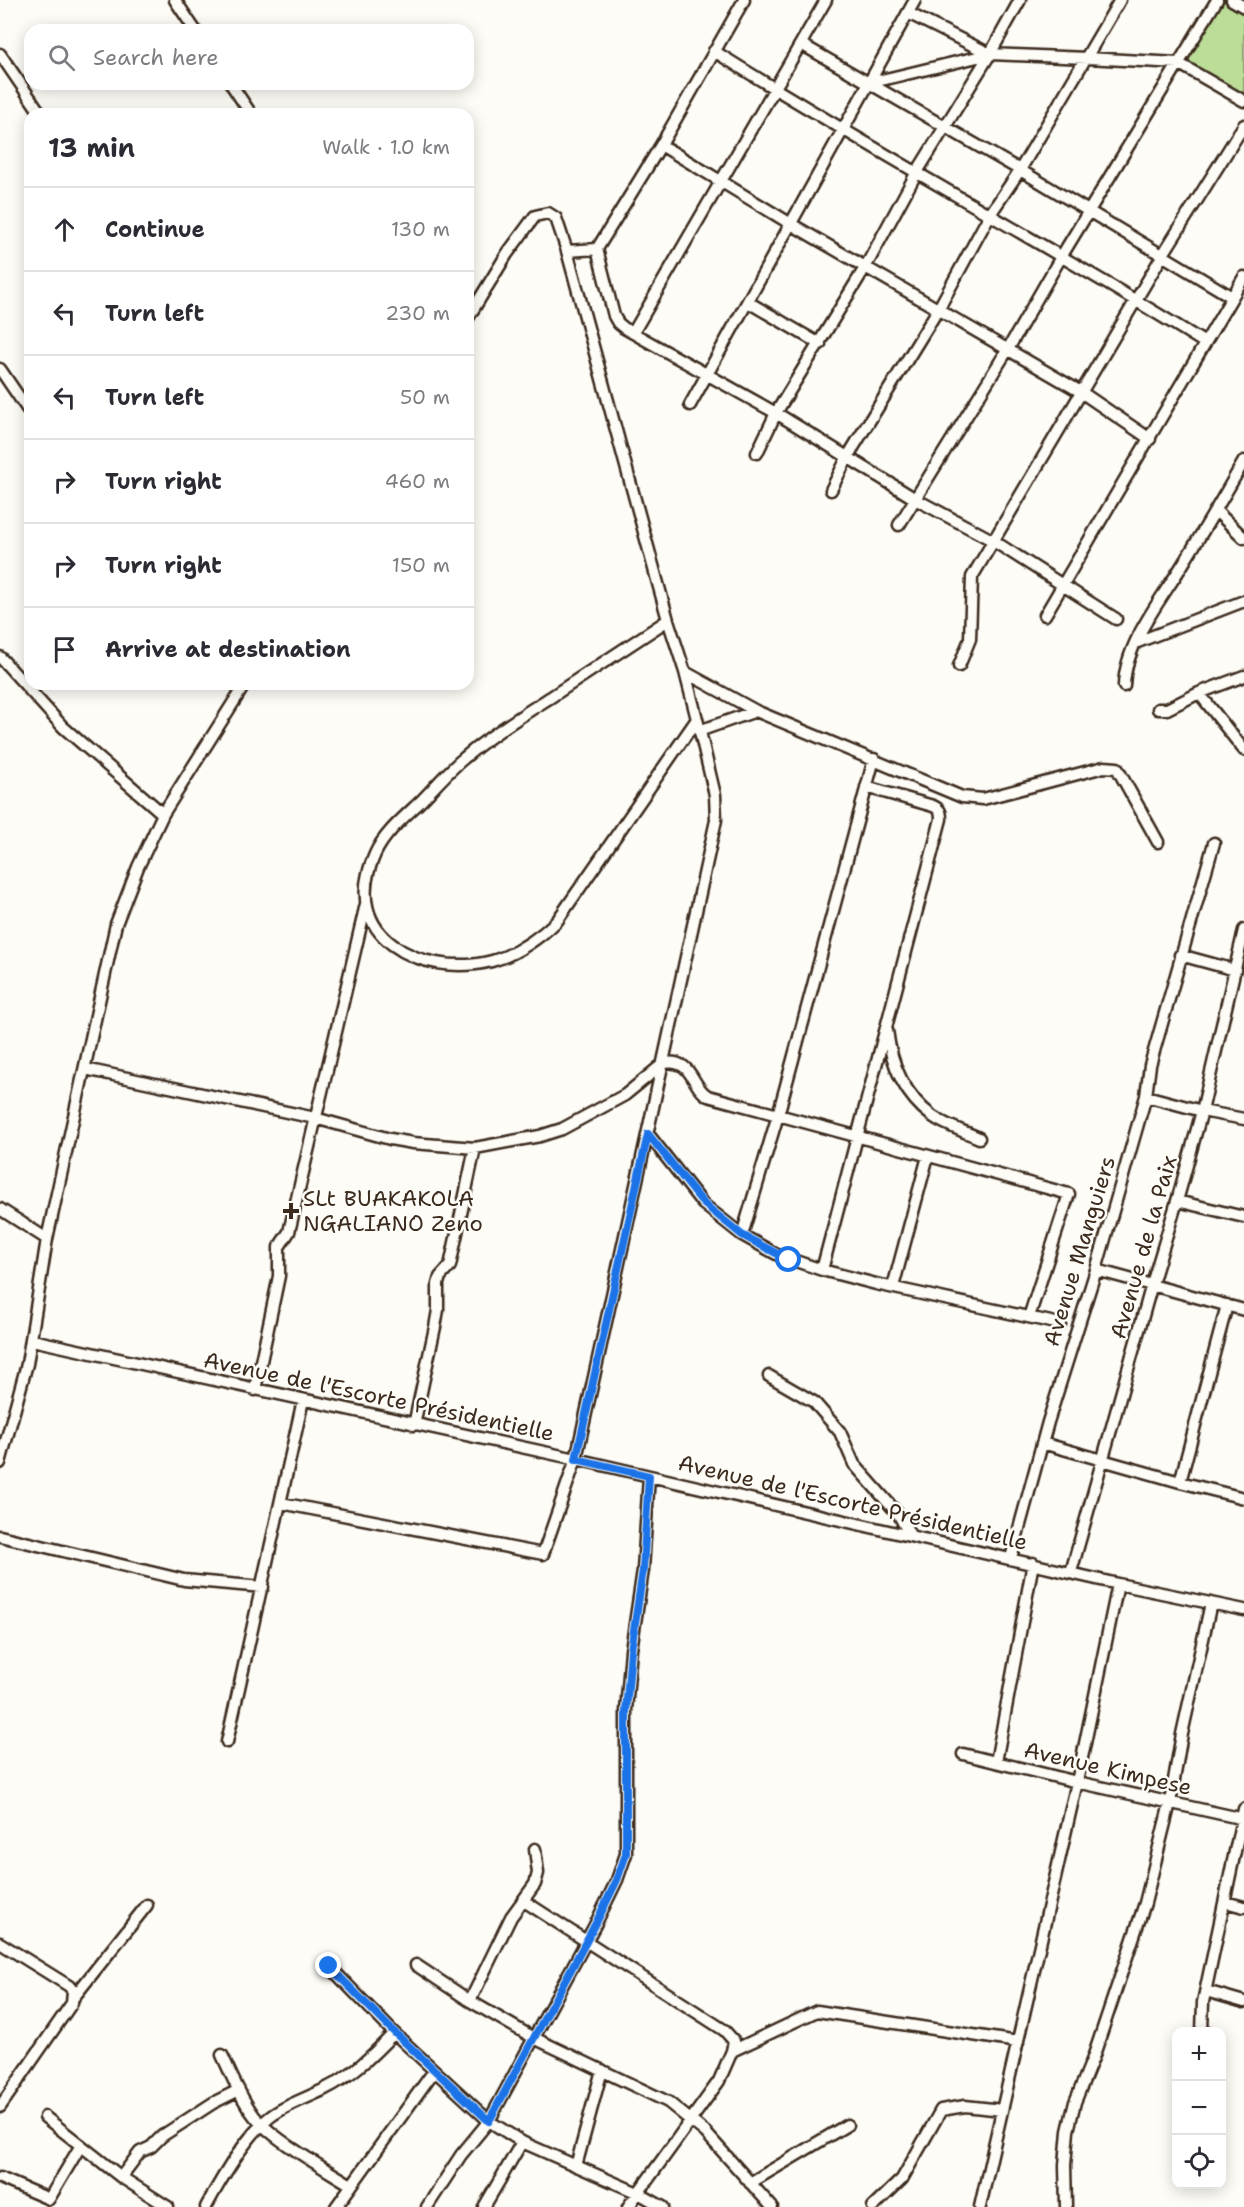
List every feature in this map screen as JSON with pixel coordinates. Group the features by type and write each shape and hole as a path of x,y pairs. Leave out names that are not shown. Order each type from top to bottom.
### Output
{"street":[{"path":"175,0 191,24"},
{"path":"744,0 661,145 597,249 614,316 618,323 776,413 917,500 992,540 1116,619"},
{"path":"633,333 826,0"},
{"path":"690,405 915,0"},
{"path":"757,453 776,413 820,344 917,172 990,54 1020,0"},
{"path":"831,490 848,456 939,308 989,216 1020,170 1120,0"},
{"path":"899,525 917,500 1061,256 1217,0"},
{"path":"1232,0 1244,7"},
{"path":"908,13 990,54"},
{"path":"801,44 1020,170 1232,297"},
{"path":"714,51 843,131 1136,299 1205,343"},
{"path":"0,54 24,89"},
{"path":"868,83 990,54 1087,58 1178,63 1244,101"},
{"path":"25,90 37,108"},
{"path":"235,90 247,108"},
{"path":"959,666 970,639 972,577 1136,299 1244,124"},
{"path":"661,145 791,224 1081,392 1149,439"},
{"path":"281,1503 543,1554 576,1459 716,820 715,795 685,672 668,620 556,218 548,213 535,216 507,254 474,308"},
{"path":"567,251 597,249"},
{"path":"1045,615 1244,277"},
{"path":"748,302 820,344"},
{"path":"0,369 24,404"},
{"path":"1124,686 1124,670 1135,643 1244,461"},
{"path":"1216,511 1244,538"},
{"path":"1135,643 1244,601"},
{"path":"255,1390 279,1276 279,1247 289,1232 366,903 367,872 376,851 389,832 463,758 504,727 668,620"},
{"path":"0,657 24,683"},
{"path":"685,672 756,711 962,797 983,799 1104,766 1117,768 1158,842"},
{"path":"1158,710 1167,709 1199,693 1244,676"},
{"path":"30,690 63,726 163,814"},
{"path":"0,1463 32,1340 47,1239 116,924 138,867 163,814 241,690"},
{"path":"1199,693 1244,750"},
{"path":"699,731 756,711"},
{"path":"366,903 376,931 395,949 426,960 456,964 489,961 511,954 541,936 557,921 697,719"},
{"path":"742,1235 778,1115 874,759"},
{"path":"822,1270 941,813 933,806 866,787"},
{"name":"Avenue Manguiers","path":"1011,1558 1042,1443 1073,1337 1096,1270 1146,1096 1150,1065 1214,843"},
{"name":"Avenue de la Paix","path":"1071,1572 1202,1111 1244,930"},
{"path":"1180,955 1235,970"},
{"path":"886,1024 892,1060 908,1092 933,1116 979,1138"},
{"path":"85,1069 315,1118 390,1139 475,1148 540,1136 562,1129 625,1095 664,1063 672,1063 688,1069 700,1091 708,1096 1069,1194 1029,1317"},
{"path":"1146,1096 1202,1111 1244,1119"},
{"path":"648,1134 698,1198 742,1235 789,1260 893,1287 1060,1324"},
{"path":"414,1425 438,1310 438,1284 440,1277 450,1266 475,1148"},
{"path":"893,1287 928,1156"},
{"path":"1177,1201 1244,1217"},
{"path":"0,1209 47,1239"},
{"path":"1096,1270 1244,1310"},
{"path":"1180,1482 1227,1305"},
{"name":"Avenue de l'Escorte Présidentielle","path":"32,1340 576,1459 1244,1611"},
{"path":"769,1376 814,1402 840,1432 854,1464 899,1515 910,1535"},
{"path":"227,1742 303,1400"},
{"path":"1042,1443 1244,1498"},
{"path":"427,2207 461,2155 489,2121 617,1880 626,1854 626,1712 631,1650 643,1570 649,1476"},
{"path":"0,1536 184,1580 263,1587"},
{"path":"996,1762 1033,1563"},
{"path":"980,2207 1077,1782 1118,1584"},
{"path":"1066,2207 1065,2165 1068,2132 1075,2102 1093,2058 1145,1904 1170,1803 1182,1734 1211,1603"},
{"name":"Avenue Kimpese","path":"963,1754 1170,1803 1243,1816"},
{"path":"1202,2027 1206,1991 1243,1816"},
{"path":"470,2001 511,1917 536,1884 538,1873 535,1849"},
{"path":"525,1901 724,2030 734,2041 719,2081 628,2207"},
{"path":"1225,1902 1244,1907"},
{"path":"0,2108 74,1997 147,1905"},
{"path":"0,1943 69,1986 74,1997"},
{"path":"416,1965 470,2001 534,2038 668,2102 691,2120 722,2150 772,2207"},
{"path":"329,1966 434,2071 489,2121 522,2142 638,2193 663,2207"},
{"path":"1206,1991 1244,2002"},
{"path":"732,2050 818,2011 1018,2042"},
{"path":"206,2207 232,2162 262,2124 280,2109 324,2090 354,2072 394,2032"},
{"path":"222,2055 238,2090 255,2117 280,2139 351,2185"},
{"path":"576,2166 602,2070"},
{"path":"336,2207 434,2071"},
{"path":"122,2177 140,2152 151,2147 162,2136 213,2103 238,2090"},
{"path":"873,2207 902,2178 941,2110 965,2106 1002,2110"},
{"path":"45,2117 122,2177 168,2207"},
{"path":"750,2182 847,2125"},
{"path":"486,2207 522,2142"},
{"path":"0,2178 49,2199 81,2145"}],"green space":[{"path":"1222,0 1244,12 1244,96 1186,61"}],"place":[{"name":"SLt BUAKAKOLA NGALIANO Zeno","path":"291,1211"}],"route":[{"path":"329,1966 434,2071 489,2121 595,1925 617,1880 626,1854 626,1712 631,1650 643,1570 649,1476 576,1459 648,1134 692,1192 704,1204 742,1235 789,1260"}]}
